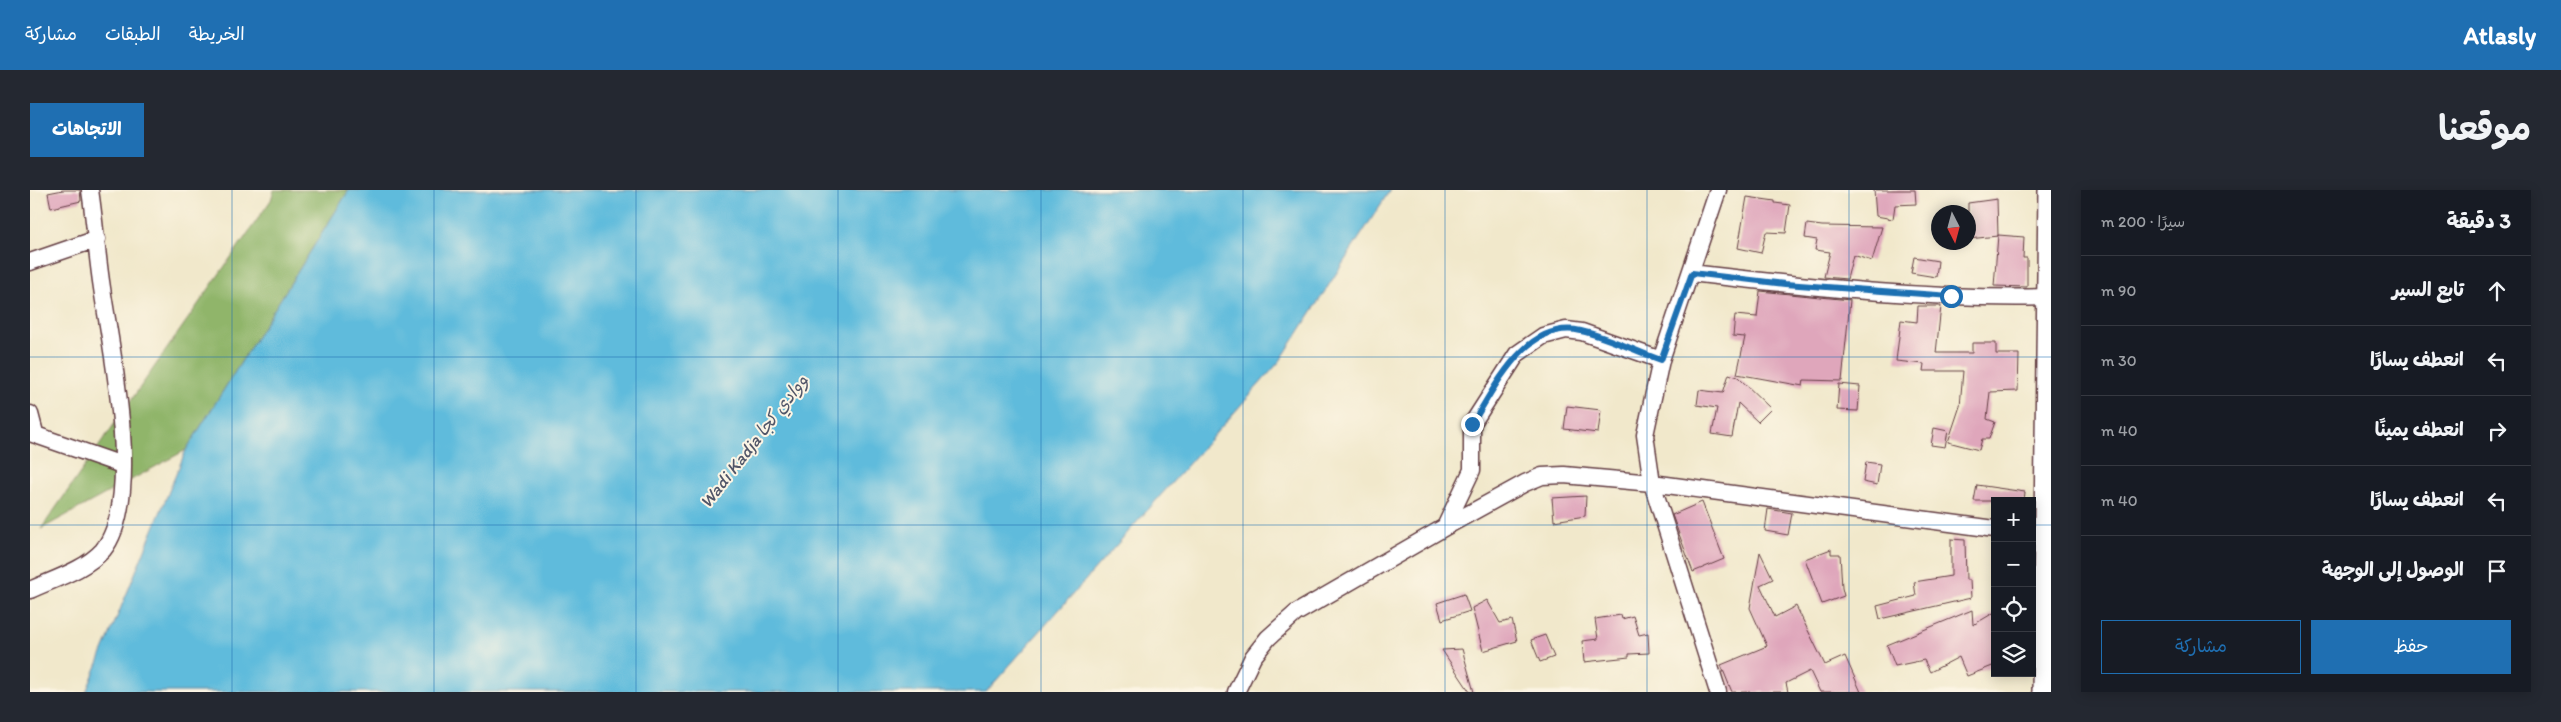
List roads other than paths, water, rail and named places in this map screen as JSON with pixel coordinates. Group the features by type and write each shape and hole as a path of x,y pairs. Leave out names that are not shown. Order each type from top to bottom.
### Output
{"street":[{"path":"30,590 86,564 102,550 114,532 121,505 122,443 116,373 102,287 90,190"},
{"path":"1718,190 1692,273 1661,360 1645,435 1652,482 1718,692"},
{"path":"2043,692 2039,535 2049,407 2049,190"},
{"path":"30,262 97,240"},
{"path":"1692,273 1785,284 1942,296 2050,297"},
{"path":"1445,527 1472,470 1472,424 1517,354 1543,336 1566,330 1582,332 1661,360"},
{"path":"30,414 33,433 122,465"},
{"path":"1236,692 1253,657 1268,638 1296,613 1445,527 1525,483 1542,476 1564,475 1652,482 1991,528"}],"water":[{"name":"Wadi Kadja ووادي كجا","path":"349,190 1390,190 1280,361 986,692 86,692 186,450"}]}
